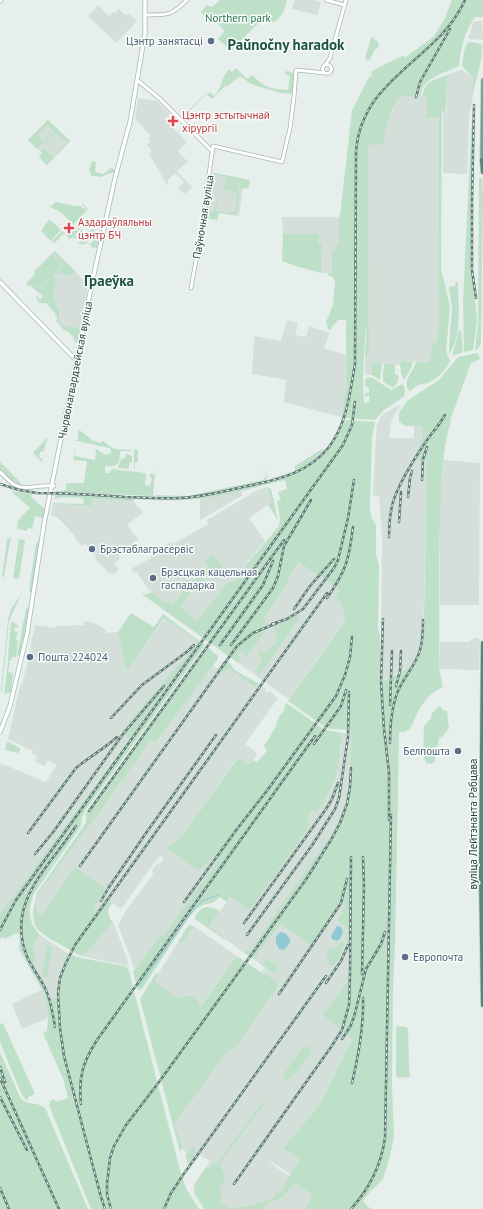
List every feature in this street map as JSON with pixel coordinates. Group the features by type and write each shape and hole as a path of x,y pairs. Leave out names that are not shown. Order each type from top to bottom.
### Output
{"highway":[{"path":"482,160 483,172"},
{"name":"вуліца Лейтэнанта Рабцава","path":"483,643 481,844 483,1005"}],"main road":[{"name":"Чырвонагвардзейская вуліца","path":"0,732 10,707 25,640 92,284 115,178 130,122 145,33 145,0"},
{"path":"482,160 483,80"},
{"path":"0,282 77,361"},
{"name":"Чырвонагвардзейская вуліца","path":"0,736 12,706 27,640 53,485"}],"street":[{"path":"145,16 170,14 176,11 188,0"},
{"path":"326,0 344,5"},
{"path":"315,71 320,70 329,59 346,0"},
{"path":"315,71 328,74 331,72 329,59"},
{"path":"324,65 331,66"},
{"path":"324,65 324,73"},
{"name":"Паўночная вуліца","path":"191,288 200,242 213,146 282,162 290,131 296,70 315,71"},
{"path":"137,80 160,99 213,152"},
{"path":"0,472 18,486 28,487 53,485"}],"shaded area":[{"path":"295,0 313,0 321,2 317,15 292,9"},
{"path":"98,5 109,16 119,9 125,15 129,14 137,21 116,43 88,16"},
{"path":"475,21 482,21 483,40 468,39"},
{"path":"462,69 468,75 473,76 473,96 469,118 467,174 443,173 443,113 447,112 447,75"},
{"path":"400,95 427,97 427,117 439,117 438,341 433,343 429,362 402,361 401,365 372,363 372,375 365,375 365,356 369,356 368,144 384,144 384,134 388,120"},
{"path":"138,98 157,101 170,114 164,119 187,142 178,152 188,162 177,171 192,187 185,194 178,188 184,182 175,173 168,180 167,185 149,154 152,151 147,145 150,142 148,139 151,136 135,119"},
{"path":"48,120 70,141 47,165 39,157 42,153 28,140"},
{"path":"212,173 250,180 248,189 243,188 239,216 219,213 217,220 206,218"},
{"path":"282,217 339,217 339,246 335,246 335,252 332,252 332,273 321,273 322,244 318,244 318,234 283,234"},
{"path":"55,251 88,285 77,343 73,339 75,338 66,330 65,331 56,321 57,316 54,316 56,314 50,307 46,303 39,303 43,296 30,285 28,286 26,284 35,274 34,272"},
{"path":"287,320 298,323 295,335 306,337 309,326 330,333 324,348 346,355 345,403 341,417 284,402 286,380 252,374 254,336 281,341"},
{"path":"399,405 400,406 391,423 389,438 414,438 414,426 422,426 423,438 414,460 427,460 423,641 420,652 414,663 381,682 382,535 379,496 373,495 376,438 377,425 381,417"},
{"path":"444,460 480,463 479,605 440,605 439,511"},
{"path":"267,487 272,502 249,518 265,541 230,584 228,582 197,621 180,606 212,569 204,562 208,566 172,604 162,600 148,589 137,572 134,573 131,569 151,558 152,554 171,542 174,544 208,524 207,520 256,491"},
{"path":"241,490 243,495 200,520 200,498"},
{"path":"91,499 133,501 143,512 127,525 138,539 118,556 120,558 114,564 119,570 113,574 109,573 96,560 95,556 88,550 89,548 85,544 82,546 75,539 76,538 68,528 57,517 51,515 53,504 91,506"},
{"path":"300,562 344,593 345,620 289,699 238,663 242,658 238,655 241,651 247,655 264,624 264,618 285,587 292,572"},
{"path":"165,618 198,642 121,733 129,738 0,914 0,763 46,782 57,765 48,760 45,766 35,762 37,756 32,754 33,751 8,739 20,686 22,685 29,657 28,655 30,653 29,651 31,648 35,625 55,628 58,626 84,625 84,621 94,623 105,629 107,633 118,632 126,672"},
{"path":"474,638 478,638 480,640 479,670 439,669 440,642 469,642"},
{"path":"213,665 224,673 228,668 256,688 259,684 266,689 265,691 268,693 269,691 278,698 245,744 257,754 250,766 237,758 180,838 166,848 215,856 219,859 163,937 161,936 135,970 118,925 127,909 152,876 152,870 158,863 160,864 164,858 160,855 121,909 107,899 98,912 93,910 42,915 37,912 36,897 102,809 151,740 155,743"},
{"path":"351,730 350,766 346,802 334,830 250,950 243,952 209,927 230,897 247,909 312,810 315,812 327,798 333,785 341,749 342,733 348,733"},
{"path":"339,903 345,904 344,909 337,921 348,928 346,948 349,949 348,981 324,1015 352,1039 320,1104 283,1148 300,1160 293,1171 290,1174 272,1162 270,1163 289,1176 282,1190 275,1194 273,1198 248,1206 230,1208 194,1190 195,1182 210,1161 200,1155 187,1172 188,1166 185,1155 186,1152 182,1149 183,1147 173,1124 246,1026 230,1015 265,968 255,960 260,950 281,923 325,925"},
{"path":"113,921 125,953 129,966 81,956"},
{"path":"194,926 237,956 198,1009 177,998 153,982 178,942 182,944"},
{"path":"40,935 67,953 60,976 56,999 51,998 34,965 34,944"},
{"path":"42,990 45,995 48,1018 22,1029 12,1004"},
{"path":"295,1184 312,1194 306,1209 264,1208 266,1204 283,1197"}],"green space":[{"name":"Northern park","path":"220,0 287,0 283,13 276,21 273,22 268,17 265,17 230,50 218,39 224,30 217,23 212,23 201,12 207,5 212,7"},
{"path":"452,0 483,0 483,17 475,17 468,28 462,47 459,66 440,74 429,81 422,90 420,97 400,96 385,131 384,144 368,145 369,356 365,356 367,325 363,380 364,403 369,402 369,396 365,396 365,393 369,393 369,388 365,386 365,380 367,377 373,378 391,390 402,384 405,389 405,393 402,398 384,410 375,420 343,418 341,417 346,381 346,320 338,320 330,330 328,329 326,322 333,305 335,282 333,277 328,275 328,273 332,273 332,252 335,252 335,246 339,245 339,217 352,111 369,77 372,75 371,72 402,56 404,56 404,58 433,37 444,20"},
{"path":"373,37 378,42 379,46 374,51 370,60 367,61 365,58 371,38"},
{"path":"471,42 482,44 480,63 473,95 473,76 470,75 462,66 467,43"},
{"path":"236,68 247,79 252,75 268,87 288,90 290,76 286,75 285,73 286,71 292,72 294,75 293,94 280,93 251,84 240,76 228,86 226,85 212,99 206,94 182,119 182,117 205,94 211,93 214,96 219,90 226,72 229,69 232,72"},
{"path":"447,75 446,111 442,112 441,271 450,307 446,351 450,361 446,368 435,379 415,387 410,392 407,381 416,362 429,362 433,343 438,341 439,117 427,118 427,97 422,97 428,84"},
{"path":"473,116 471,262 477,320 473,350 464,352 463,302"},
{"path":"48,120 70,141 58,154 57,153 67,143 62,138 59,141 58,140 60,137 56,133 52,137 48,134 49,133 51,135 54,132 47,125 37,135 44,142 47,139 45,136 46,135 49,140 45,144 43,142 37,149 28,140"},
{"path":"43,148 54,158 47,165 39,157 42,153 40,151"},
{"path":"92,161 96,162 96,172 103,174 111,168 114,169 114,172 100,177 90,175 91,172 89,171"},
{"path":"215,173 250,180 248,189 245,187 241,189 236,182 229,178 212,174"},
{"path":"211,175 213,176 208,210 214,211 216,202 218,202 216,211 234,213 236,208 237,192 223,190 227,177 239,188 236,215 239,216 219,213 217,220 205,218 207,201","holes":["211,178 209,199 208,202"]},
{"path":"479,178 482,178 483,198 481,343 478,349 475,350 478,325"},
{"path":"56,202 80,206 86,210 82,203 88,209 74,224 86,234 92,229 96,230 86,240 88,243 92,243 95,233 99,233 97,248 91,247 91,244 86,243 83,245 78,243 82,239 81,237 83,234 63,214 49,206 52,206"},
{"path":"49,219 61,230 51,241 41,231"},
{"path":"76,229 80,233 79,235 77,233 75,236 77,238 75,239 73,237 70,239 64,233 54,244 52,241 62,231 68,235"},
{"path":"283,234 318,234 318,244 322,244 321,273 282,261"},
{"path":"55,251 75,271 71,275 58,273 63,262 61,258 55,257 57,254 52,259 58,258 61,260 62,262 59,269 47,281 36,288 41,288 53,276 56,278 53,299 59,309 60,324 77,328 79,327 82,317 77,343 73,339 75,338 66,330 65,331 56,321 57,316 54,316 56,314 46,303 39,303 36,297 37,295 40,300 43,296 30,285 28,286 26,284 35,274 34,272"},
{"path":"456,282 458,282 459,319 456,338 449,354 452,309 449,287 455,286"},
{"path":"461,330 463,352 452,356 459,331"},
{"path":"478,353 480,359 471,363 450,421 444,452 440,506 439,552 439,669 443,687 426,699 410,729 404,732 399,732 393,988 392,1085 394,1137 383,1179 366,1196 363,1202 371,1209 306,1209 312,1194 295,1184 283,1197 266,1204 264,1208 267,1209 204,1209 194,1193 195,1184 206,1168 217,1163 265,1099 265,1102 221,1162 225,1179 220,1187 220,1203 230,1208 248,1206 273,1198 275,1194 282,1190 286,1181 300,1160 283,1148 320,1104 352,1039 323,1015 348,981 349,949 346,948 348,928 337,921 344,909 345,904 339,903 312,946 281,924 260,950 255,960 243,952 250,950 334,830 346,802 350,766 351,730 331,729 325,727 288,701 345,621 344,608 341,605 343,603 335,598 340,590 299,562 292,572 285,587 264,618 267,620 264,624 267,629 247,656 241,651 238,655 242,658 238,663 143,595 143,593 146,595 151,592 157,595 158,598 160,597 162,600 172,604 208,566 204,562 212,555 223,565 217,573 212,569 180,606 197,621 228,582 231,583 279,526 280,518 277,501 281,500 278,492 287,489 285,480 198,499 174,500 134,499 133,501 92,499 91,506 53,504 84,504 83,498 61,497 55,499 55,494 135,499 166,499 198,497 261,484 292,475 317,460 328,450 337,437 344,420 375,422 372,437 370,507 371,517 376,525 376,554 379,565 378,628 380,636 380,683 409,667 417,660 421,649 424,619 427,460 413,460 423,438 422,426 406,426 402,424 399,421 399,413 407,401 439,380 458,357"},
{"path":"401,361 413,362 404,380 401,374"},
{"path":"372,363 382,363 380,380 372,375"},
{"path":"384,364 395,364 395,374 398,375 398,379 394,387 389,386 383,381"},
{"path":"78,429 92,440 100,443 103,441 114,449 138,450 138,462 135,462 135,469 145,470 134,469 134,450 131,450 120,451 119,462 113,466 105,466 105,473 109,473 112,469 145,473 145,485 150,486 152,478 150,477 150,474 155,474 153,496 56,492 66,489 66,483 84,483 87,461 73,460 76,446 75,456 95,460 96,449 106,455 111,453 109,448 73,440 78,440"},
{"path":"46,439 48,439 44,451 40,452 39,457 43,459 42,462 33,453"},
{"path":"322,449 324,450 318,456 299,470 284,476 269,479 293,472 295,470 295,466"},
{"path":"126,454 132,456 132,463 129,463 129,469 118,468 121,459 125,458"},
{"path":"0,462 20,482 21,485 13,481 0,470"},
{"path":"262,466 268,478 267,479 266,477 266,481 264,482 225,491 178,498 156,496 187,496 263,480 266,476"},
{"path":"267,487 271,489 278,520 268,505 272,502"},
{"path":"11,491 32,494 31,497 46,510 43,518 35,516 32,529 28,528 27,531 17,529 18,520 30,508"},
{"path":"12,538 10,541 4,577 2,577 7,539"},
{"path":"19,539 25,540 19,579 13,578"},
{"path":"39,541 32,592 30,592 29,590 36,543"},
{"path":"22,593 9,621 2,691 0,692 8,619 11,609"},
{"path":"27,607 29,608 27,627 21,656 17,655"},
{"path":"131,613 154,627 163,614 205,645 85,811 82,817 81,826 35,892 32,898 30,915 33,925 40,935 34,944 33,949 35,954 34,965 51,998 56,999 60,976 67,953 81,958 125,966 128,968 181,1174 187,1190 199,1209 91,1209 49,1105 50,1101 54,1099 56,1102 68,1098 64,1081 43,1033 47,1031 48,1018 45,995 19,949 20,934 16,933 5,939 2,937 0,939 0,914 129,739 121,732 198,642 164,618 126,672 118,632"},
{"path":"296,615 299,615 298,620 261,673 257,674 256,671 262,661 258,653 260,651 267,652 277,641 274,627"},
{"path":"11,622 15,622 15,624 18,625 17,628 15,627 14,631 18,632 16,639 18,641 16,657 12,657 11,661 8,661 8,656"},
{"path":"206,646 218,656 218,659 155,743 151,740 102,809 36,897 37,893 86,822 86,813"},
{"path":"226,660 235,670 259,684 256,688 228,668 224,673 218,669 223,661"},
{"path":"8,662 10,662 8,672 13,673 11,692 4,694"},
{"path":"286,703 325,730 342,733 336,774 331,790 316,813 312,810 308,817 309,826 251,908 247,909 230,897 227,902 219,897 217,900 198,908 189,917 142,989 138,990 133,972 161,935 163,936 219,859 215,856 198,871 166,848 180,838 238,758 250,765 253,760 257,762 267,751 264,746 275,728"},
{"path":"440,706 443,710 447,711 449,728 443,736 439,738 438,745 435,748 435,761 432,764 426,763 423,755 424,726 431,718 432,713"},
{"path":"7,741 20,748 19,753 5,750"},
{"path":"75,867 106,889 93,910 98,912 107,899 112,903 108,910 110,920 113,921 92,947 81,956 47,937 37,929 34,922 33,911 36,897 37,912 42,915"},
{"path":"206,907 214,908 220,911 209,927 225,940 195,919 197,913"},
{"path":"190,925 194,926 182,944 178,942 187,927"},
{"path":"340,942 344,943 343,950 333,966 329,965 326,961 329,948 337,947"},
{"path":"50,945 52,949 47,977 45,978 42,973 47,948"},
{"path":"237,956 262,973 261,975 265,974 276,981 278,986 237,1045 227,1052 174,1124 183,1147 180,1152 140,999 156,973 159,974 154,982 179,999 188,996 197,998 200,1007"},
{"path":"267,960 276,963 278,968 276,972 271,972 263,965 264,961"},
{"path":"3,1023 35,1094 28,1097 29,1101 25,1099 21,1093 0,1041 0,1024"},
{"path":"397,1026 406,1027 408,1029 410,1077 398,1078 396,1075"},
{"path":"306,1046 311,1049 310,1054 292,1077 285,1080 283,1075 302,1048"},
{"path":"0,1052 21,1099 41,1105 46,1110 88,1209 0,1209"},
{"path":"192,1146 197,1151 190,1163 188,1163 186,1155"}],"water":[{"path":"337,926 341,927 343,932 340,939 337,941 332,939 331,936"},
{"path":"280,932 285,933 290,939 290,943 284,950 279,949 276,943 276,937"}],"waterway":[{"path":"139,986 192,912 202,901 218,895"}],"railway":[{"path":"0,484 19,490 37,493 159,498 189,497 216,493 284,477 313,463 321,456 335,438 344,418 355,364 356,152 361,126 371,105 386,87 437,39 453,21 465,0"},
{"path":"416,97 420,82 450,29"},
{"path":"474,105 472,270 476,298"},
{"path":"0,930 16,900 343,445 352,425 355,402"},
{"path":"436,429 445,415"},
{"path":"389,537 391,510 396,493 426,441 439,424"},
{"path":"422,480 423,459 427,447"},
{"path":"408,497 412,471"},
{"path":"272,624 287,619 303,609 334,568 338,560 348,518 354,480"},
{"path":"399,522 401,492"},
{"path":"231,645 273,588 278,576 284,546 311,500"},
{"path":"327,598 339,580 346,565 353,527"},
{"path":"89,811 284,540"},
{"path":"294,609 310,586 334,559"},
{"path":"220,645 263,585 273,561"},
{"path":"105,1209 64,1056 60,1028 58,993 60,978 75,945 327,593"},
{"path":"383,619 381,682 389,772 389,820"},
{"path":"390,743 392,710 398,691 418,655 421,646 423,620"},
{"path":"80,866 237,646 253,633 277,623"},
{"path":"184,902 336,696 345,675 350,657 352,637"},
{"path":"111,718 142,685 194,645"},
{"path":"390,705 392,651"},
{"path":"396,686 400,671 401,651"},
{"path":"35,854 54,831 123,734 164,686"},
{"path":"314,744 341,706 346,690"},
{"path":"247,935 313,844 335,809 339,798 348,737 349,692"},
{"path":"101,901 146,833 216,735"},
{"path":"81,1104 81,1078 88,1055 97,1040 315,736"},
{"path":"28,833 76,768 117,737"},
{"path":"111,1209 107,1194 107,1184 110,1158 114,1146 126,1125 305,881 331,840 340,823 347,804 351,768"},
{"path":"244,923 326,809 332,799 338,783"},
{"path":"351,1209 364,1193 374,1176 381,1158 385,1138 391,815"},
{"path":"55,1027 52,1007 47,993 28,959 22,939 21,921 25,904 32,888 76,826"},
{"path":"234,1184 342,1030 349,1005 351,857"},
{"path":"362,974 364,886 363,857"},
{"path":"279,994 341,903 347,879"},
{"path":"342,1039 350,1027 354,1017 366,969 381,944 385,932"},
{"path":"326,983 341,961 348,945"},
{"path":"164,1209 171,1193 183,1175 326,976"},
{"path":"352,1083 357,1062 363,1019 363,998"},
{"path":"0,1067 5,1082"},
{"path":"0,1078 59,1209"},
{"path":"0,1097 27,1150"},
{"path":"0,1188 9,1209"}],"place":[{"name":"Цэнтр занятасці","path":"211,41"},
{"name":"Цэнтр эстытычнай хірургіі","path":"173,121"},
{"name":"Аздараўляльны цэнтр БЧ","path":"69,228"},
{"name":"Брэстаблаграсервіс","path":"92,549"},
{"name":"Брэсцкая кацельная гаспадарка","path":"153,578"},
{"name":"Пошта 224024","path":"30,657"},
{"name":"Белпошта","path":"458,751"},
{"name":"Европочта","path":"405,957"}],"district":[{"name":"Paŭnočny haradok","path":"286,45"},
{"name":"Граеўка","path":"109,281"}]}
